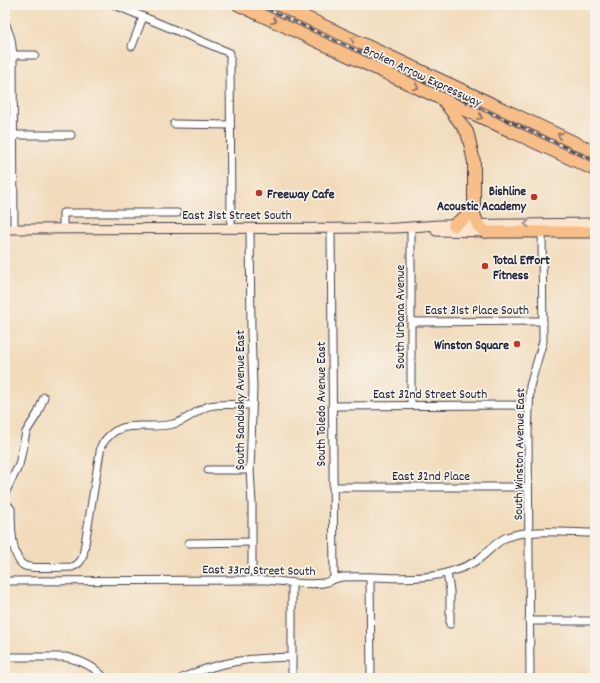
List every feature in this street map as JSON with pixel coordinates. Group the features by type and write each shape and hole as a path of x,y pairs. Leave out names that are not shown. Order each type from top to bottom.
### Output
{"highway":[{"name":"Broken Arrow Expressway","path":"239,5 595,170"},
{"name":"Broken Arrow Expressway","path":"279,5 595,152"},
{"path":"444,100 467,132 471,142 474,162 475,219 482,228"},
{"path":"454,225 470,214 474,206"}],"main road":[{"name":"East 31st Street South","path":"410,228 439,231 595,223"},
{"name":"East 31st Street South","path":"10,229 331,229 410,228 454,225 542,232 595,232"}],"street":[{"path":"115,5 230,53 230,228"},
{"path":"132,46 143,17"},
{"path":"5,22 11,39 13,55 14,135 10,229"},
{"path":"13,55 35,55"},
{"path":"174,124 230,125"},
{"path":"14,135 70,135"},
{"name":"East 31st Street South","path":"63,229 63,213 177,213"},
{"name":"South Sandusky Avenue East","path":"250,228 253,387 250,470 252,571"},
{"name":"South Urbana Avenue","path":"410,228 412,405"},
{"name":"South Toledo Avenue East","path":"331,229 334,579"},
{"name":"South Winston Avenue East","path":"530,678 528,487 529,405 532,375 542,346 542,232"},
{"name":"East 31st Place South","path":"412,322 542,321"},
{"path":"5,493 19,465 26,432 38,413 44,397"},
{"path":"5,502 11,509 13,541 16,553 23,565 30,567 76,565 82,560 101,446 111,433 132,426 168,426 176,424 208,406 252,405"},
{"name":"East 32nd Street South","path":"332,406 529,405"},
{"path":"208,470 250,470"},
{"name":"East 32nd Place","path":"333,487 528,487"},
{"name":"East 33rd Street South","path":"5,581 280,580 292,584 323,583 341,577 425,577 447,573 468,565 479,559 503,539 516,534 529,532 595,534"},
{"path":"190,543 252,542"},
{"path":"447,573 450,591 450,624"},
{"path":"370,577 371,678"},
{"path":"292,584 292,678"},
{"path":"529,621 595,620"},
{"path":"5,657 65,657 74,659 92,667 104,678"},
{"path":"182,678 195,675 209,667 239,660 292,657"}],"railway":[{"path":"259,5 595,161"}],"place":[{"name":"Freeway Cafe","path":"259,193"},
{"name":"Bishline Acoustic Academy","path":"534,197"},
{"name":"Total Effort Fitness","path":"485,266"},
{"name":"Winston Square","path":"517,344"}]}
